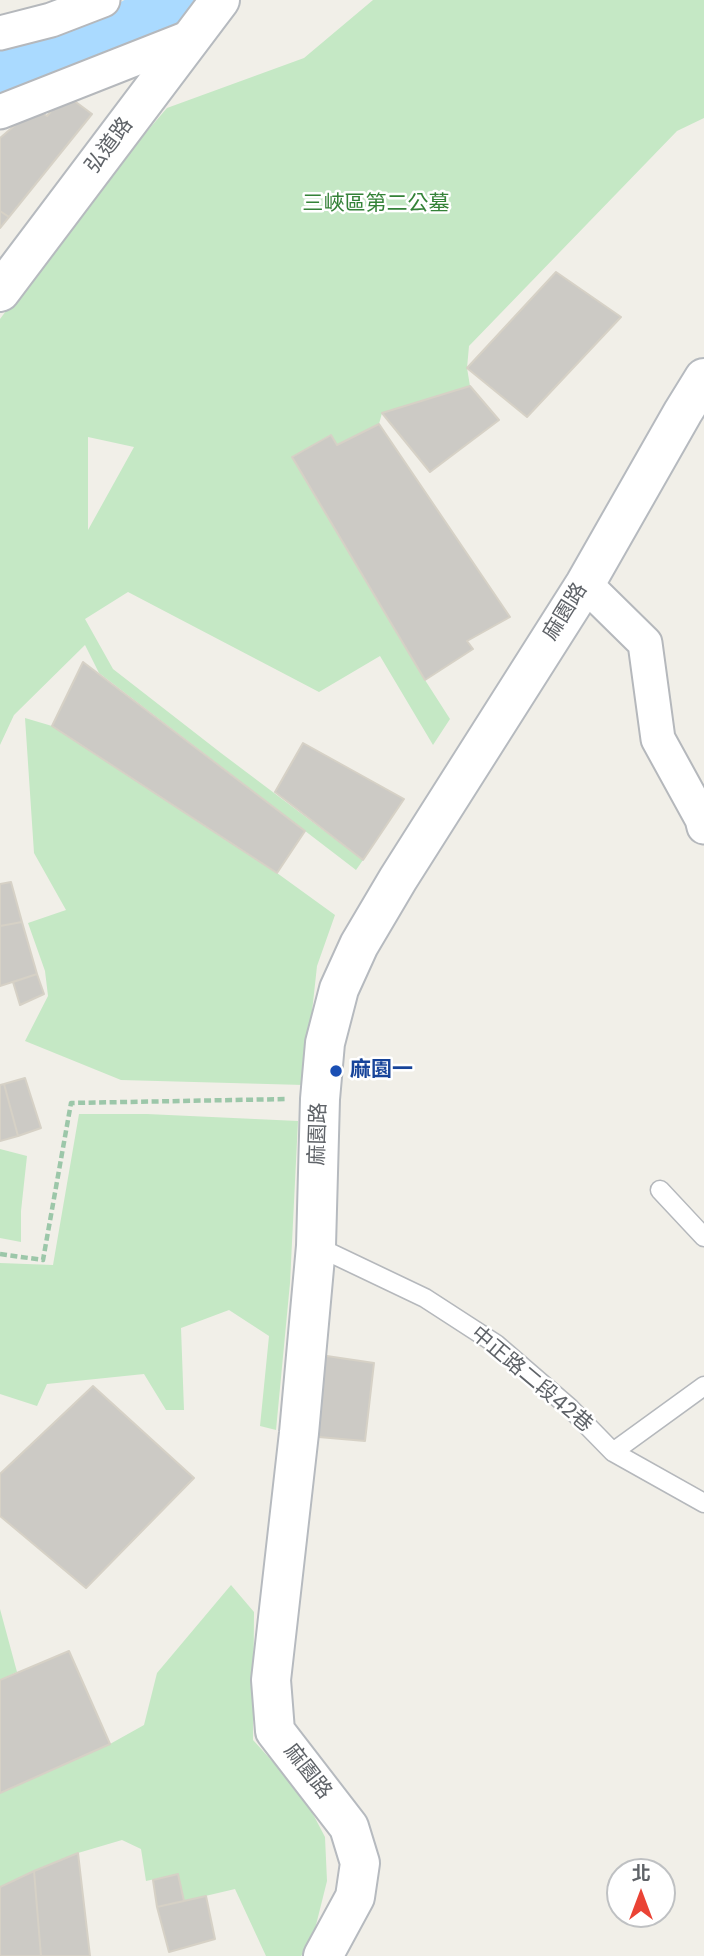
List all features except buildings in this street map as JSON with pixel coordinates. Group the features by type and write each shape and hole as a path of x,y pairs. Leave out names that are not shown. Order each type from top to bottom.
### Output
{"street":[{"path":"0,33 51,20 103,0"},
{"name":"弘道路","path":"0,292 220,0"},
{"path":"0,112 193,36"},
{"name":"麻園路","path":"323,1956 355,1897 360,1863 349,1827 275,1731 271,1679 299,1433 316,1246 320,1099 328,1029 339,989 359,945 585,584 704,378"},
{"path":"585,584 645,643 658,739 704,827"}],"lane":[{"path":"660,1190 704,1237"},
{"name":"中正路二段42巷","path":"316,1246 425,1298 496,1344 570,1408 613,1452 704,1503"},
{"path":"613,1452 704,1386"}],"path":[{"path":"0,1254 43,1260 71,1103 320,1099"}],"green space":[{"name":"三峽區第二公墓","path":"373,0 704,0 704,118 677,131 469,346 467,368 470,386 382,413 379,424 337,445 330,435 293,457 450,719 433,745 380,656 319,692 128,592 85,619 113,669 363,860 356,870 99,673 85,645 14,715 0,745 0,319 93,194 167,108 304,58","holes":["88,437 134,447 88,530"]},
{"path":"25,718 52,726 277,873 335,915 317,966 304,1085 121,1080 25,1041 48,996 45,971 28,923 66,910 34,853"},
{"path":"79,1114 147,1114 298,1121 290,1283 276,1430 260,1426 269,1336 229,1310 181,1328 184,1410 166,1410 144,1374 47,1384 37,1406 0,1394 0,1263 53,1265"},
{"path":"0,1149 27,1156 21,1211 21,1242 0,1238"},
{"path":"231,1585 254,1612 253,1740 303,1795 325,1837 327,1881 311,1945 301,1956 266,1956 235,1889 184,1901 178,1874 146,1881 141,1849 122,1840 78,1853 0,1887 0,1793 110,1744 144,1725 157,1673"},
{"path":"0,1609 17,1672 0,1680"}],"waterway":[{"path":"0,68 76,56 177,0"}],"place":[{"name":"麻園一","path":"336,1071"}]}
